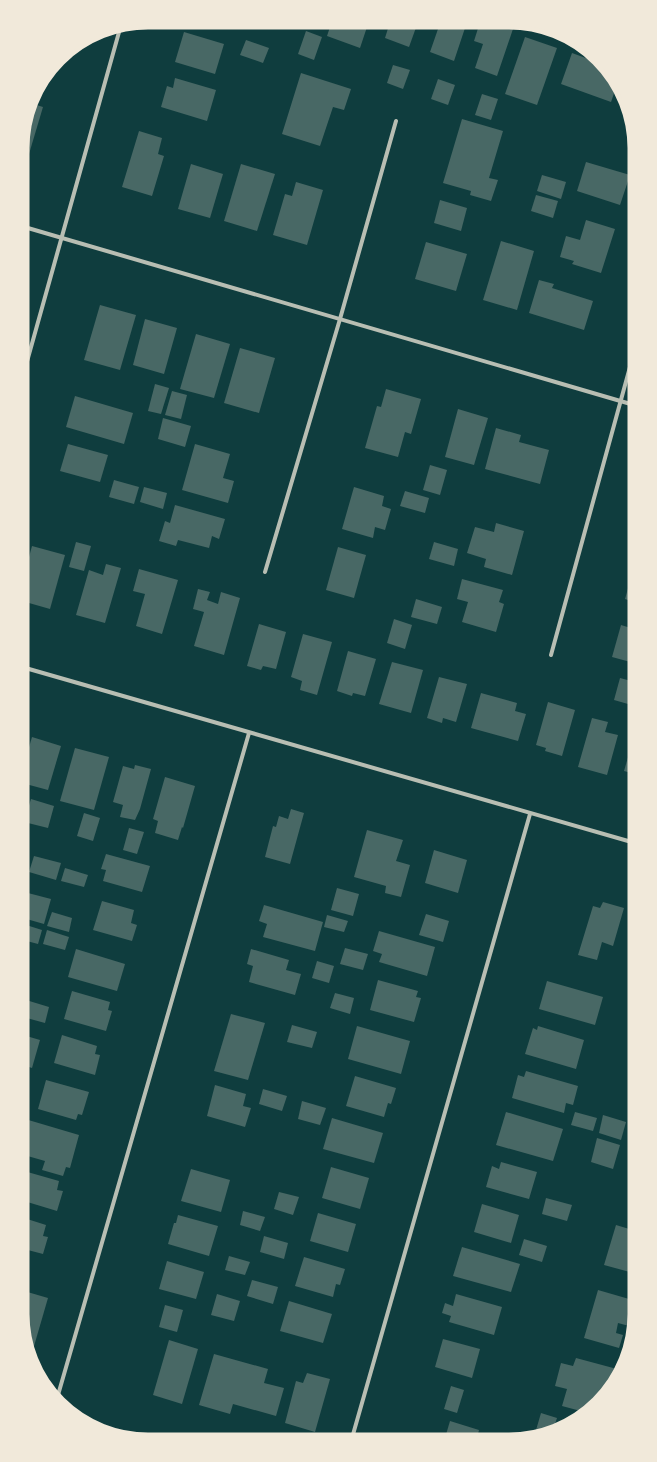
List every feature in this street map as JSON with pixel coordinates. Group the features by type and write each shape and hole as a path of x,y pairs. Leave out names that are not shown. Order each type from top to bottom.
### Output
{"street":[{"path":"27,361 119,30"},
{"path":"265,572 340,320 396,121"},
{"path":"27,228 630,404"},
{"path":"551,655 630,367"},
{"path":"27,668 630,842"},
{"path":"58,1395 248,733"},
{"path":"353,1435 530,814"}],"building":[{"path":"330,27 367,27 360,48 327,36"},
{"path":"388,27 416,27 409,47 385,38"},
{"path":"433,27 465,27 454,61 430,52 438,29"},
{"path":"478,27 514,27 497,76 475,68 483,44 474,41"},
{"path":"306,31 322,37 314,60 298,54"},
{"path":"184,32 224,44 215,74 175,62"},
{"path":"525,37 557,48 537,105 505,94"},
{"path":"246,40 269,48 263,63 240,55"},
{"path":"572,53 595,62 615,90 611,102 561,84"},
{"path":"393,65 410,70 403,89 387,83"},
{"path":"301,73 351,89 344,110 333,107 320,146 282,134"},
{"path":"175,78 216,90 207,121 161,107 167,86 173,88"},
{"path":"438,79 455,85 448,105 431,99"},
{"path":"482,94 498,99 491,120 475,115"},
{"path":"35,104 43,107 27,161 27,140 31,116"},
{"path":"462,119 503,131 489,178 498,180 491,201 470,195 471,191 443,183"},
{"path":"139,131 162,138 158,154 164,156 152,196 122,187"},
{"path":"586,162 630,175 620,205 577,191"},
{"path":"191,164 223,174 210,218 178,209"},
{"path":"241,164 275,174 257,231 224,221"},
{"path":"542,175 566,182 561,199 537,191"},
{"path":"296,182 323,190 307,245 273,235 285,194 292,196"},
{"path":"536,195 558,201 553,218 531,211"},
{"path":"440,200 467,208 461,231 434,223"},
{"path":"586,220 615,229 601,273 572,264 574,261 560,257 566,236 580,240"},
{"path":"501,241 534,251 517,310 483,300"},
{"path":"426,242 467,254 456,291 415,279"},
{"path":"539,280 554,284 552,288 593,301 584,330 529,313"},
{"path":"100,305 136,315 120,370 84,360"},
{"path":"145,319 177,328 164,374 133,365"},
{"path":"196,334 230,344 214,398 180,389"},
{"path":"240,348 275,358 259,413 224,403"},
{"path":"155,384 169,388 161,414 148,411"},
{"path":"386,389 421,399 411,434 405,432 398,457 365,448 377,406 381,407"},
{"path":"172,391 187,395 181,419 165,415"},
{"path":"75,396 133,413 124,444 66,427"},
{"path":"458,409 488,418 474,465 445,457"},
{"path":"163,418 191,426 185,447 158,439"},
{"path":"496,428 521,435 519,442 549,450 540,484 485,469"},
{"path":"68,444 108,455 100,482 60,471"},
{"path":"195,444 230,454 223,478 234,481 228,503 182,490"},
{"path":"430,465 447,470 440,495 423,490"},
{"path":"114,480 139,487 134,504 109,497"},
{"path":"144,487 167,493 163,509 140,502"},
{"path":"354,487 384,496 382,506 391,509 385,530 375,527 373,538 342,529"},
{"path":"405,491 429,498 425,513 400,506"},
{"path":"175,505 225,519 219,539 212,536 209,548 178,540 176,546 159,541 165,521 170,523"},
{"path":"496,523 524,531 512,575 484,567 486,559 467,553 475,527 494,532"},
{"path":"76,542 91,546 84,571 69,567"},
{"path":"434,542 458,549 454,566 429,559"},
{"path":"32,546 65,555 50,609 27,602 27,564"},
{"path":"338,547 366,555 354,598 326,590"},
{"path":"106,564 121,568 105,623 76,615 89,570 103,575"},
{"path":"139,569 178,580 162,634 136,626 145,594 133,591"},
{"path":"462,579 503,590 499,602 504,604 496,632 462,622 468,602 457,599"},
{"path":"630,581 630,601 625,599"},
{"path":"198,589 210,592 207,600 218,604 221,592 240,598 224,655 194,646 204,612 193,609"},
{"path":"416,599 442,607 437,624 411,617"},
{"path":"394,619 412,625 405,649 387,643"},
{"path":"259,624 286,632 276,669 263,666 261,670 247,666"},
{"path":"621,625 630,628 630,662 612,657"},
{"path":"303,634 332,642 317,695 300,690 302,681 291,677"},
{"path":"348,651 376,659 365,696 353,693 352,696 337,691"},
{"path":"392,662 423,670 411,713 379,704"},
{"path":"439,677 467,684 456,722 443,718 442,723 427,718"},
{"path":"620,678 630,681 630,705 614,700"},
{"path":"481,693 517,703 515,711 526,714 518,741 471,728"},
{"path":"548,702 575,710 562,756 545,751 546,748 536,745"},
{"path":"592,718 608,722 605,732 618,735 607,775 578,767"},
{"path":"32,737 61,746 48,790 27,784 27,754"},
{"path":"75,748 109,757 94,810 60,801"},
{"path":"630,751 630,773 624,771"},
{"path":"135,765 151,769 140,809 135,820 120,817 123,805 113,802 123,766 134,769"},
{"path":"165,777 195,786 178,840 155,833 158,821 153,819"},
{"path":"31,799 54,806 48,828 27,823 27,812"},
{"path":"291,809 304,813 290,864 265,857 273,826 276,827 279,816 288,819"},
{"path":"84,813 100,818 93,841 77,836"},
{"path":"129,828 144,832 137,854 123,850"},
{"path":"367,830 403,840 396,861 410,865 401,897 385,893 386,886 354,877"},
{"path":"434,850 467,860 458,893 425,883"},
{"path":"106,854 150,866 142,892 103,881 106,870 101,869"},
{"path":"34,856 61,863 56,880 29,872"},
{"path":"65,868 88,875 84,887 61,881"},
{"path":"337,888 359,894 353,916 331,910"},
{"path":"28,893 51,899 44,924 27,919"},
{"path":"102,901 134,910 131,923 137,925 132,941 93,930"},
{"path":"603,902 624,908 613,946 602,942 597,960 578,955 593,906 600,908"},
{"path":"264,905 323,922 315,951 263,937 267,924 259,921"},
{"path":"52,912 72,918 69,932 47,926"},
{"path":"426,914 449,921 443,942 419,935"},
{"path":"327,915 348,921 344,932 324,927"},
{"path":"27,925 42,930 38,944 27,941"},
{"path":"47,930 69,937 65,950 43,944"},
{"path":"379,931 435,947 427,976 379,962 382,954 373,951"},
{"path":"345,948 368,954 363,970 340,964"},
{"path":"76,949 125,964 117,991 68,977"},
{"path":"251,949 289,960 286,970 301,974 295,995 249,982 253,966 247,964"},
{"path":"317,961 334,966 329,983 312,978"},
{"path":"378,980 418,991 416,997 421,998 414,1022 370,1010"},
{"path":"547,981 603,997 595,1025 539,1009"},
{"path":"72,991 110,1002 108,1010 112,1011 106,1031 64,1019"},
{"path":"335,993 354,998 350,1014 330,1008"},
{"path":"27,1000 49,1007 45,1023 27,1018"},
{"path":"231,1014 265,1023 248,1080 214,1071"},
{"path":"292,1025 317,1032 312,1048 287,1042"},
{"path":"357,1026 410,1041 401,1074 348,1059"},
{"path":"538,1026 584,1040 576,1069 525,1054 533,1028 537,1030"},
{"path":"62,1035 97,1046 95,1054 100,1055 95,1075 54,1063"},
{"path":"27,1036 40,1040 32,1068 27,1066"},
{"path":"526,1071 578,1086 573,1105 566,1103 564,1113 512,1098 518,1075 524,1077"},
{"path":"355,1076 396,1088 391,1104 388,1103 384,1117 346,1106"},
{"path":"46,1080 89,1092 82,1115 78,1114 76,1120 38,1109"},
{"path":"215,1085 246,1094 243,1106 251,1108 245,1127 207,1116"},
{"path":"263,1089 287,1096 282,1111 259,1104"},
{"path":"302,1101 326,1108 320,1125 298,1119"},
{"path":"506,1112 563,1129 553,1161 496,1145"},
{"path":"575,1112 597,1118 593,1131 571,1125"},
{"path":"603,1115 626,1122 621,1140 599,1133"},
{"path":"332,1118 383,1133 374,1163 323,1149"},
{"path":"27,1120 79,1135 70,1168 66,1167 63,1176 42,1170 45,1161 27,1156"},
{"path":"597,1138 620,1145 613,1169 591,1162"},
{"path":"501,1162 537,1172 529,1199 486,1187 492,1166 499,1169"},
{"path":"331,1167 369,1178 360,1209 322,1198"},
{"path":"191,1169 230,1180 221,1212 181,1201"},
{"path":"27,1172 59,1181 57,1190 63,1191 57,1211 27,1202"},
{"path":"279,1192 299,1197 293,1215 274,1209"},
{"path":"546,1198 572,1205 567,1221 542,1214"},
{"path":"482,1204 519,1215 511,1243 474,1232"},
{"path":"243,1211 265,1217 260,1231 240,1225"},
{"path":"318,1213 356,1224 348,1252 310,1241"},
{"path":"178,1215 218,1226 209,1256 168,1244"},
{"path":"27,1219 46,1225 43,1236 48,1237 43,1254 27,1250"},
{"path":"616,1225 630,1229 630,1272 604,1265"},
{"path":"264,1236 288,1243 284,1259 260,1252"},
{"path":"524,1239 547,1246 542,1262 519,1255"},
{"path":"462,1247 520,1264 511,1292 453,1276"},
{"path":"229,1256 250,1262 245,1275 225,1270"},
{"path":"304,1257 345,1269 340,1285 336,1284 333,1297 295,1286"},
{"path":"167,1261 204,1272 196,1299 159,1289"},
{"path":"252,1280 278,1287 273,1304 247,1296"},
{"path":"598,1290 630,1299 629,1326 618,1323 616,1333 623,1335 619,1348 584,1338"},
{"path":"27,1292 48,1298 33,1351 28,1330"},
{"path":"217,1294 240,1301 234,1321 211,1315"},
{"path":"456,1294 502,1307 494,1335 449,1322 451,1316 442,1313 445,1303 453,1306"},
{"path":"289,1301 332,1314 323,1343 280,1331"},
{"path":"165,1305 183,1310 177,1332 159,1327"},
{"path":"443,1339 480,1349 472,1378 435,1367"},
{"path":"169,1340 198,1349 182,1404 153,1395"},
{"path":"214,1354 268,1369 264,1383 284,1388 276,1416 233,1404 230,1414 199,1405"},
{"path":"576,1358 617,1369 602,1391 600,1391 599,1395 581,1411 562,1406 567,1389 555,1386 561,1363 573,1366"},
{"path":"307,1373 330,1379 315,1432 285,1423 296,1381 303,1383"},
{"path":"451,1386 464,1390 457,1413 444,1409"},
{"path":"541,1413 557,1418 554,1427 535,1432"},
{"path":"450,1421 479,1430 478,1435 446,1435"}]}
